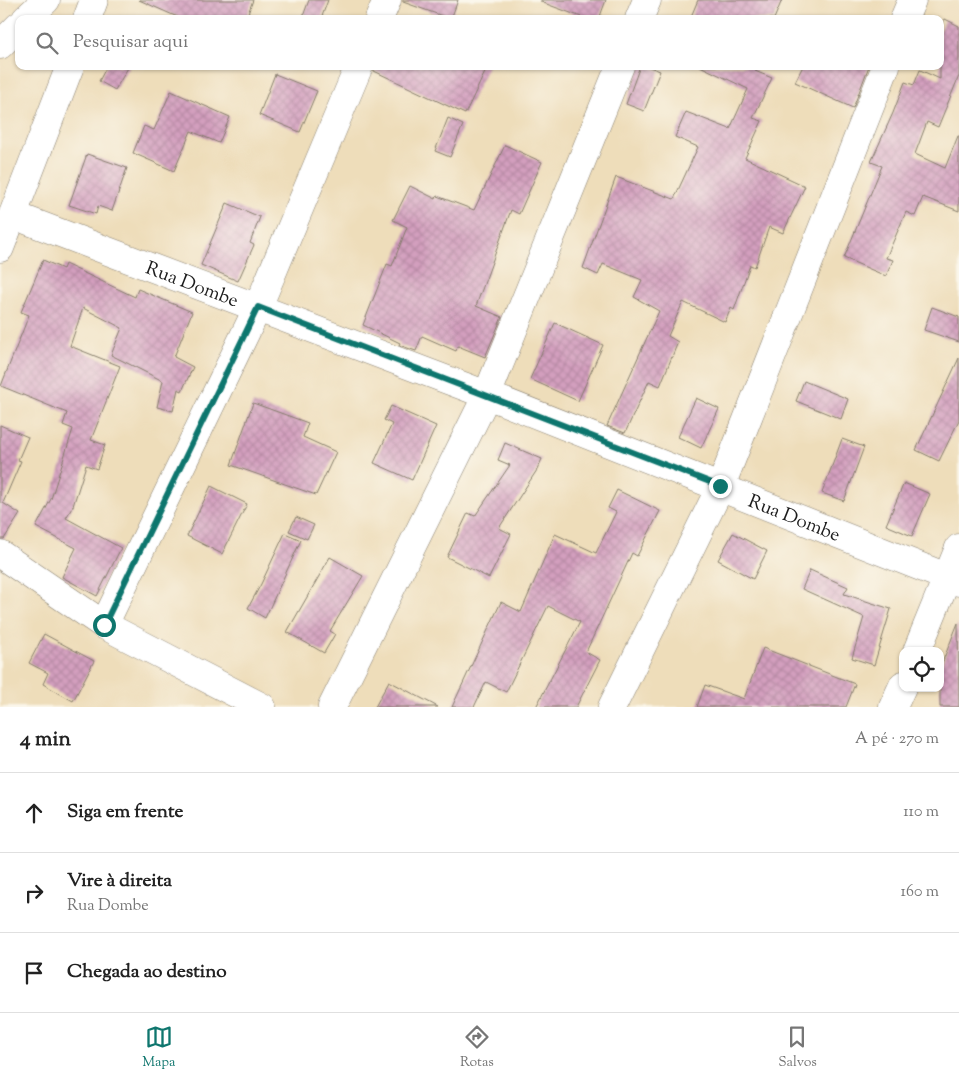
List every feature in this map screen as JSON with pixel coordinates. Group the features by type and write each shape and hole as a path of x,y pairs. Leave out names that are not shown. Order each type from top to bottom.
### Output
{"main road":[{"path":"30,15 46,0"},
{"path":"88,15 94,0"},
{"path":"380,15 386,0"},
{"path":"641,15 647,0"},
{"path":"906,15 912,0"},
{"path":"0,45 15,30"},
{"path":"0,248 68,70"},
{"path":"104,625 258,307 357,70"},
{"path":"332,707 487,395 618,70"},
{"path":"612,707 720,486 884,70"},
{"name":"Rua Dombe","path":"13,214 487,395 953,579"},
{"path":"919,647 953,579 959,548"},
{"path":"0,554 104,625 262,707"},
{"path":"893,707 900,692"}],"building":[{"path":"139,0 253,0 247,15 173,15"},
{"path":"309,0 328,0 322,15 303,15"},
{"path":"403,0 458,0 452,15 440,15 403,2"},
{"path":"541,0 606,0 600,15 576,15 541,2"},
{"path":"698,0 782,0 776,15 692,15"},
{"path":"945,19 959,26 959,76 938,127 927,122 915,154 945,168 959,136 959,211 923,197 915,216 906,212 886,258 893,260 886,276 844,258 882,166 871,162 905,82 914,85 920,70 940,79 940,70 944,70"},
{"path":"105,70 127,70 115,90 99,81"},
{"path":"374,70 486,70 465,114"},
{"path":"639,70 660,71 644,111 626,104"},
{"path":"708,70 755,70 772,78 753,118 762,121 745,158 805,186 783,233 769,227 755,267 750,265 734,310 731,308 725,322 683,302 668,336 678,342 660,386 649,381 625,433 607,426 659,311 634,297 642,280 603,264 598,275 583,268 616,177 674,199 698,147 675,137 686,112 730,129 748,89"},
{"path":"801,70 867,70 853,108 795,82"},
{"path":"275,74 317,91 300,132 259,115"},
{"path":"171,91 230,117 219,143 191,131 174,171 133,153 144,126 154,130"},
{"path":"448,118 463,125 450,157 435,151"},
{"path":"505,145 542,162 519,214 511,210 476,306 502,317 485,357 458,346 456,351 422,336 416,351 399,345 400,343 363,325 387,264 392,266 407,227 393,220 410,186 436,199 437,196 474,210"},
{"path":"87,154 127,168 112,211 98,206 96,214 69,205"},
{"path":"227,203 260,217 250,243 254,245 238,281 201,265"},
{"path":"43,260 63,269 65,264 135,297 138,289 192,312 174,357 193,367 182,391 178,389 173,411 157,407 163,381 111,355 122,328 83,308 70,346 120,366 91,440 105,445 97,469 86,465 73,506 66,518 121,548 97,596 62,577 76,548 36,527 51,499 73,429 63,425 67,413 1,386 29,315 21,312"},
{"path":"932,307 959,317 959,342 924,330"},
{"path":"555,323 603,345 578,401 530,379"},
{"path":"959,358 959,420 939,461 916,450"},
{"path":"804,381 848,399 841,419 796,401"},
{"path":"696,398 719,409 701,448 678,437"},
{"path":"253,403 308,423 303,437 336,452 316,495 231,465"},
{"path":"391,406 436,426 412,480 374,463 392,424 384,420"},
{"path":"0,425 28,437 18,460 21,461 3,503 20,514 4,539 0,539"},
{"path":"842,439 864,447 844,501 822,493"},
{"path":"505,443 542,459 537,470 499,528 511,534 489,578 447,557 468,513 475,516 510,465 498,460"},
{"path":"904,483 930,494 912,536 886,525"},
{"path":"211,486 247,504 222,554 187,536"},
{"path":"617,490 660,511 637,556 632,553 586,652 600,660 576,707 536,707 580,622 548,606 506,692 486,682 474,707 452,707 501,602 521,612 555,534 596,553 616,512 608,508"},
{"path":"296,517 314,525 307,539 289,531"},
{"path":"285,533 301,540 265,618 248,608"},
{"path":"733,533 767,551 753,579 718,560"},
{"path":"330,557 363,576 330,631 335,634 324,653 287,632"},
{"path":"810,570 848,587 844,594 891,609 874,665 852,658 864,617 802,589"},
{"path":"958,623 959,707 940,707 940,692 944,692 944,658"},
{"path":"44,634 94,661 73,701 43,684 48,673 29,663"},
{"path":"763,648 855,684 846,707 697,707 705,685 744,699"},
{"path":"389,681 438,707 375,707"}],"route":[{"path":"104,625 258,307 720,486"}]}
